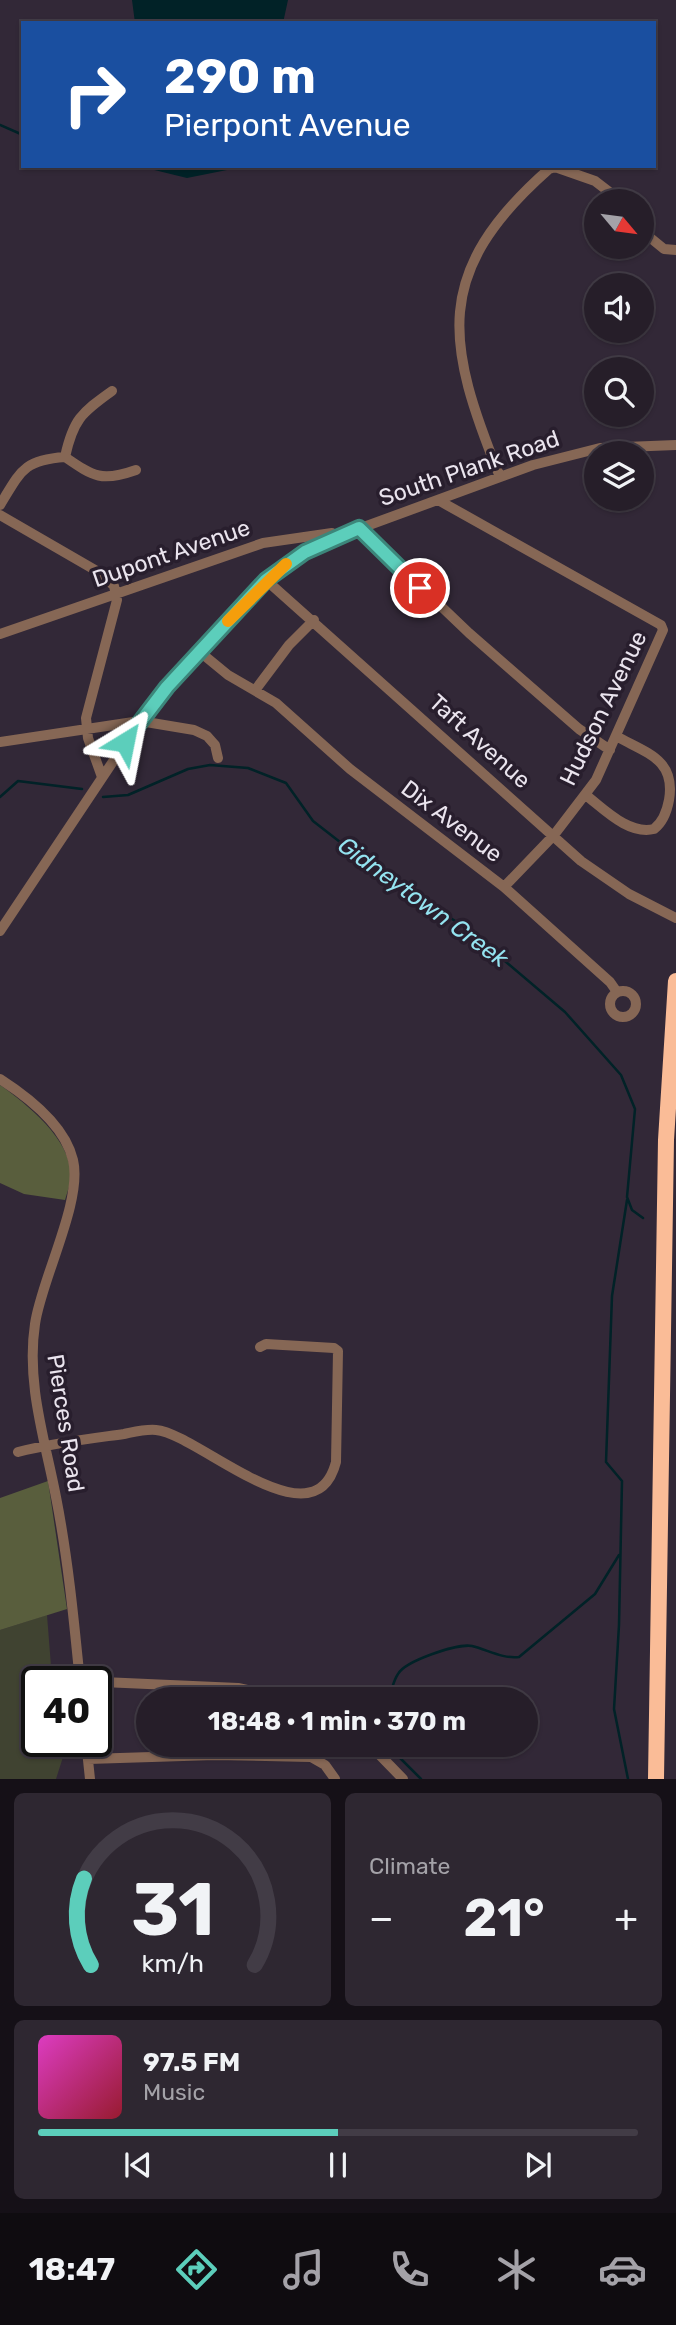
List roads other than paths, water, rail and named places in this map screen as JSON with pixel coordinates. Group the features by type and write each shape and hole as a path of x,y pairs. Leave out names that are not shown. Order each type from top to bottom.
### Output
{"highway":[{"path":"656,1779 666,1140 676,981"}],"street":[{"path":"500,477 471,396 459,349 459,310 472,263 500,220 552,168"},
{"path":"558,168 595,181 605,189"},
{"path":"654,241 664,249 676,250"},
{"path":"65,457 72,427 112,391"},
{"name":"South Plank Road","path":"359,528 533,465 600,448 676,445"},
{"path":"0,505 26,465 42,458 65,457 91,476 114,478 136,470"},
{"name":"Hudson Avenue","path":"438,500 661,625 663,635 587,796 505,887"},
{"path":"0,515 102,573 117,593 86,718 86,731 102,777"},
{"path":"0,931 139,721 200,652 266,580 305,552 359,528 469,633 579,729 610,750"},
{"name":"Dupont Avenue","path":"3,630 264,543 304,539 359,528"},
{"name":"Taft Avenue","path":"266,580 606,880 676,918"},
{"path":"256,689 289,645 314,620"},
{"name":"Dix Avenue","path":"200,652 228,675 256,689 350,769 505,887 610,982 617,992"},
{"path":"0,742 139,721 194,730 215,745 218,758"},
{"path":"587,796 617,819 638,830 654,829 663,818 671,784 668,770 659,760 615,736"},
{"name":"Pierces Road","path":"0,1079 46,1116 62,1136 74,1162 73,1192 35,1322 34,1386 56,1499 78,1666"},
{"path":"18,1452 44,1445 156,1430 266,1485 303,1492 318,1488 331,1476 336,1462 338,1351 334,1348 266,1344 260,1347"},
{"path":"112,1682 216,1687"},
{"path":"90,1779 88,1759 215,1755 311,1758 324,1765 335,1779"},
{"path":"382,1757 403,1779"}],"waterway":[{"path":"0,125 21,134"},
{"name":"Gidneytown Creek","path":"103,797 128,795 188,769 210,765 248,768 286,783 313,821 376,870 466,928 565,1012 621,1075 635,1109 627,1197 632,1210 643,1218"},
{"name":"Gidneytown Creek","path":"0,797 18,781 82,789"},
{"path":"627,1200 612,1296 606,1462 622,1481 614,1709 628,1779"},
{"path":"392,1687 403,1669 444,1650 472,1646 501,1655 519,1657 595,1594 619,1555"},
{"path":"399,1757 421,1779"}]}
